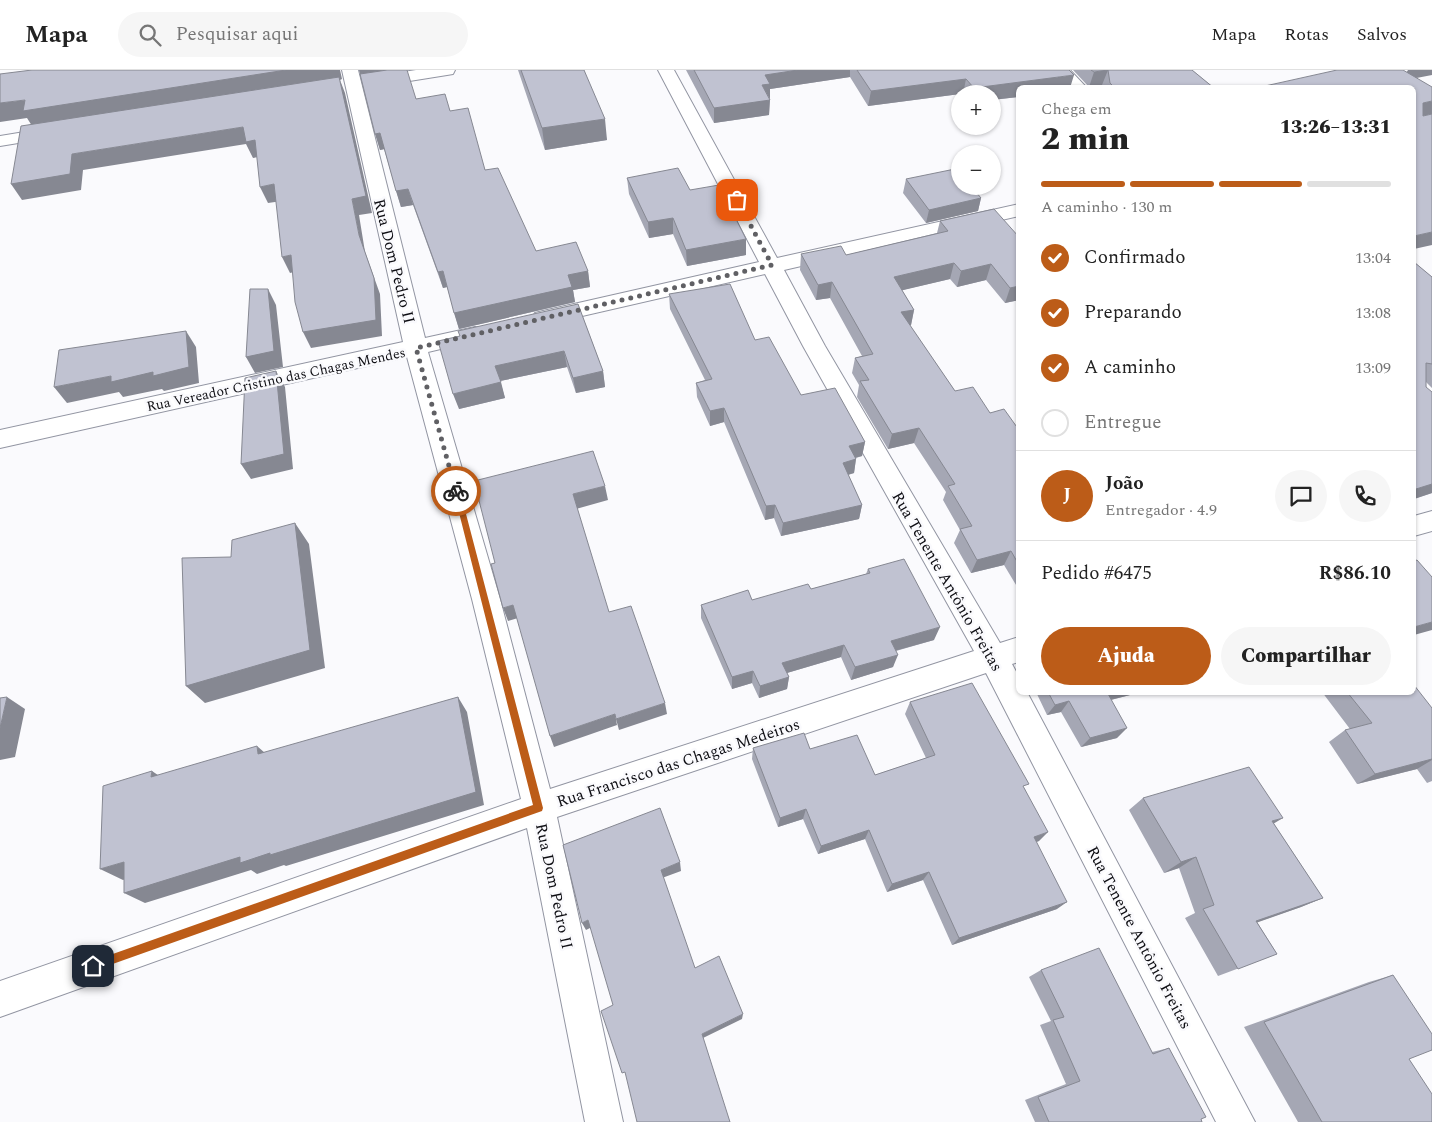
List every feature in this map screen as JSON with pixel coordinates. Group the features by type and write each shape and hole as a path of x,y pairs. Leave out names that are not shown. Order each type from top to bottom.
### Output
{"street":[{"path":"345,81 447,70"},
{"name":"Rua Tenente Antônio Freitas","path":"666,70 814,346 1006,653 1016,673"},
{"path":"1061,70 1076,85"},
{"name":"Rua Dom Pedro II","path":"345,81 416,348 486,599 539,808 604,1122"},
{"path":"0,141 69,130"},
{"path":"522,323 1016,211"},
{"name":"Rua Vereador Cristino das Chagas Mendes","path":"0,439 493,330"},
{"path":"1416,525 1432,520"},
{"name":"Rua Francisco das Chagas Medeiros","path":"0,999 539,808 1006,653"},
{"name":"Rua Tenente Antônio Freitas","path":"1027,695 1236,1122"}],"building":[{"path":"32,70 286,70 23,111 25,100 0,103 0,74"},
{"path":"387,70 407,70 416,99 445,94 450,111 468,108 485,170 498,168 536,251 576,242 588,271 568,275 572,287 454,313 443,271 438,272 408,189 396,191 380,133 375,134 360,74"},
{"path":"521,70 584,70 605,119 542,128"},
{"path":"694,70 798,70 765,75 770,84 762,85 770,100 714,108"},
{"path":"857,70 1069,70 1074,75 997,85 971,85 966,79 871,91"},
{"path":"1091,70 1108,70 1094,72"},
{"path":"1108,70 1192,70 1210,85 1112,85"},
{"path":"1337,70 1403,70 1432,87 1432,101 1423,103 1423,116 1432,114 1432,232 1416,236 1416,85 1270,85"},
{"path":"339,77 366,196 352,199 359,235 374,278 376,320 303,332 295,302 291,255 282,257 274,184 260,187 255,140 246,142 243,127 72,154 70,174 11,184 21,126"},
{"path":"678,168 690,190 719,185 746,239 686,250 673,218 648,222 627,178"},
{"path":"951,170 951,195 978,195 981,198 929,210 906,179"},
{"path":"994,209 1016,234 1016,287 1010,288 991,264 961,271 954,263 894,277 914,310 901,312 955,391 973,387 990,413 1004,409 1016,426 1016,560 1011,551 977,560 960,529 972,526 948,486 955,484 919,428 892,434 860,381 869,380 855,358 873,354 832,282 818,285 801,254 841,246 846,255 948,231 940,221"},
{"path":"1416,264 1432,277 1432,364 1426,363 1426,387 1432,392 1432,484 1416,489"},
{"path":"730,284 755,340 769,337 801,395 835,388 865,442 849,446 856,459 843,463 862,505 783,523 775,505 766,506 724,408 710,411 696,383 712,379 669,294"},
{"path":"250,289 268,289 274,351 246,357"},
{"path":"578,304 603,371 573,378 564,351 495,366 501,382 453,394 438,341 460,336 458,331"},
{"path":"186,331 189,367 153,376 153,372 111,382 111,376 54,387 59,350"},
{"path":"276,371 284,454 241,464 245,378"},
{"path":"593,451 605,486 573,494 609,612 631,606 665,703 616,719 615,714 550,736 513,605 503,608 491,564 495,563 474,481"},
{"path":"295,523 310,650 186,686 182,558 231,557 232,540"},
{"path":"904,559 940,627 891,641 898,655 855,667 844,645 782,663 789,677 760,686 753,671 732,677 701,605 748,590 752,600 808,584 811,589 870,573 868,569"},
{"path":"1416,560 1432,577 1432,622 1416,626"},
{"path":"972,683 1029,784 1023,786 1048,832 1034,837 1067,902 959,938 929,872 892,884 869,830 821,846 806,809 780,818 753,748 804,733 810,749 857,735 875,775 935,755 910,702"},
{"path":"1416,688 1432,708 1432,759 1375,774 1345,730 1372,723 1349,695 1416,695"},
{"path":"1050,695 1109,695 1127,728 1090,738 1069,701 1055,705"},
{"path":"7,697 0,728 0,698"},
{"path":"458,697 476,792 270,855 270,853 240,863 240,857 124,893 124,862 100,869 103,786 152,771 151,777 257,746 258,754"},
{"path":"1249,767 1283,818 1272,821 1323,898 1256,921 1277,954 1238,969 1203,909 1214,905 1196,857 1181,862 1143,798"},
{"path":"660,808 680,862 661,870 695,968 719,956 743,1014 702,1034 730,1122 637,1122 625,1072 622,1073 601,1011 613,1005 588,920 582,923 563,845"},
{"path":"1099,948 1153,1054 1169,1048 1206,1117 1201,1119 1202,1122 1049,1122 1038,1097 1080,1081 1053,1020 1064,1017 1041,970"},
{"path":"1393,975 1432,1034 1432,1050 1409,1059 1432,1094 1432,1122 1322,1122 1264,1022"}],"way so far":[{"path":"456,491 416,348 772,265 737,200"}],"route":[{"path":"93,966 539,808 486,599 456,491"}]}
